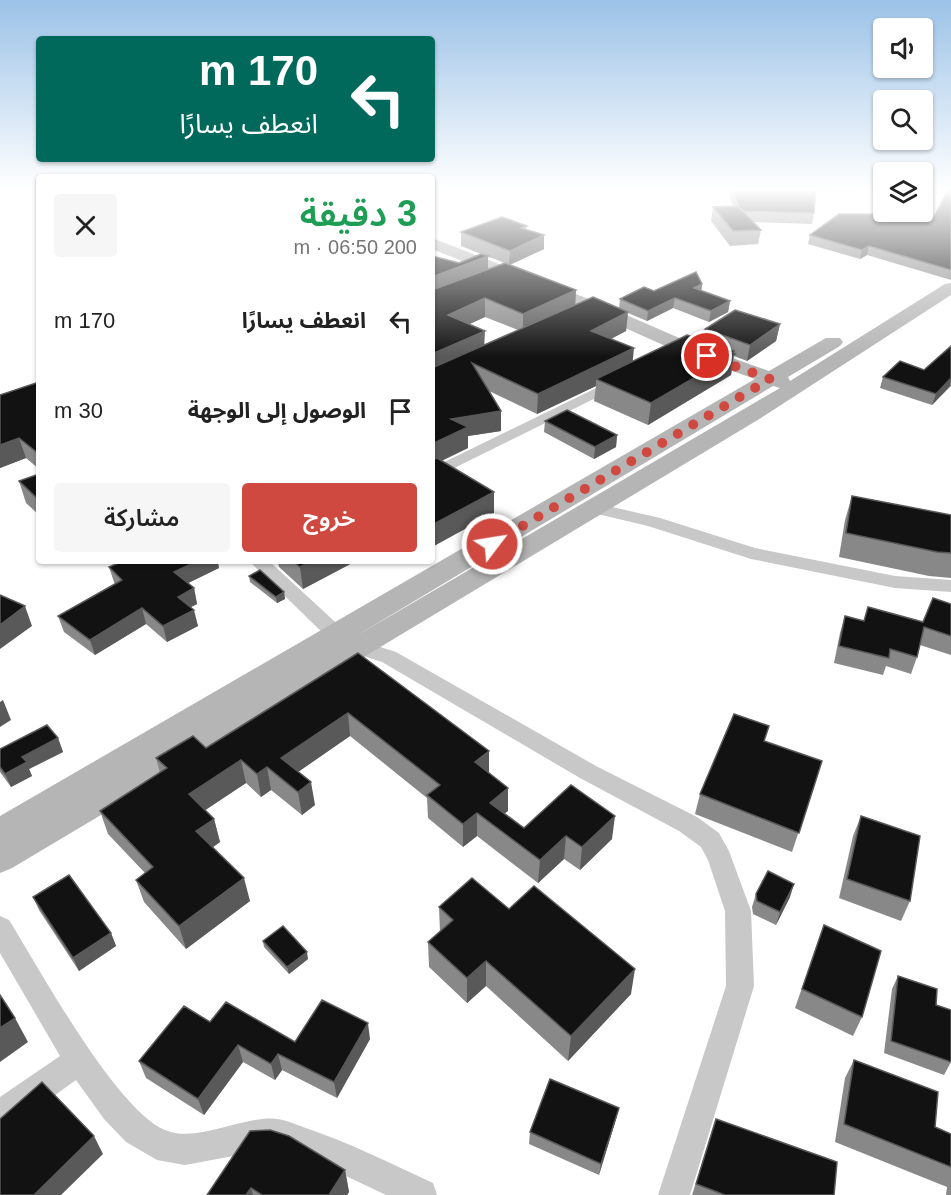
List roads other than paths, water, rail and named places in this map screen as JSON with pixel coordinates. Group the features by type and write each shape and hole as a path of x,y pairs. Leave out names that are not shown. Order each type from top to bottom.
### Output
{"main road":[{"path":"439,246 593,307 686,348 796,387"},
{"path":"0,858 361,648 796,387 951,274"},
{"path":"0,833 338,636 770,379 899,311 951,288"},
{"path":"570,498 595,508"}],"street":[{"path":"485,281 506,273"},
{"path":"572,317 593,307"},
{"path":"664,358 686,348"},
{"path":"435,473 633,374"},
{"path":"595,508 654,522 751,553 895,582 951,586"},
{"path":"261,564 338,636 361,648 389,657 588,772 687,824 710,840 720,858 738,911 740,986 674,1195"},
{"path":"0,928 80,1060 138,1132 158,1144 182,1148 206,1146 244,1136 277,1134 322,1149 421,1195"},
{"path":"0,1116 80,1060"}]}
